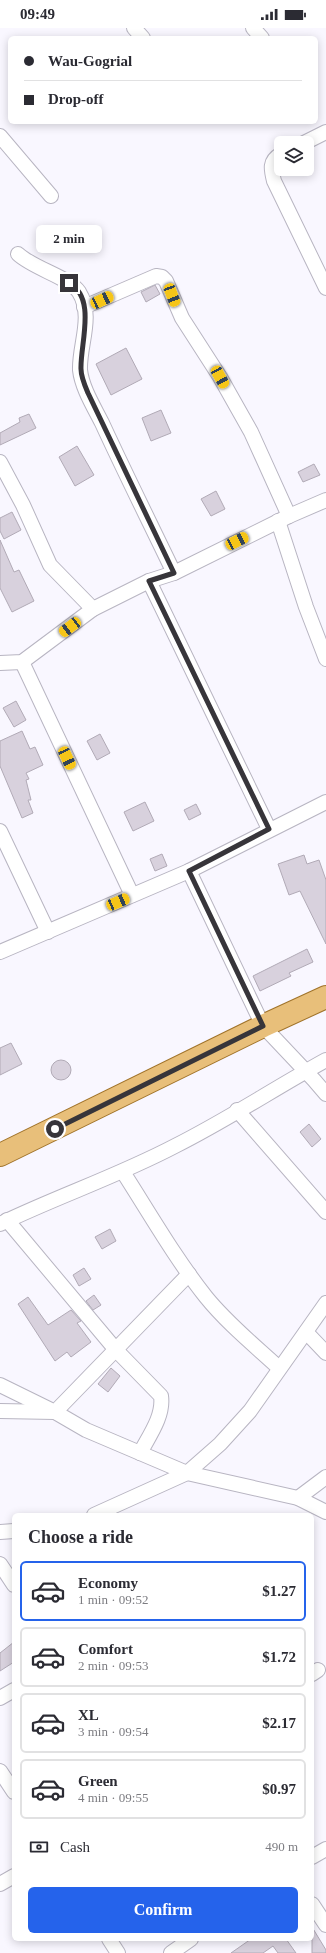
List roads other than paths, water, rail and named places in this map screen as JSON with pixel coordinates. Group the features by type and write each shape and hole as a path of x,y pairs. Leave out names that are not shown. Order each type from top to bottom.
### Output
{"main road":[{"path":"0,1155 263,1026 326,997"}],"street":[{"path":"134,28 141,36"},
{"path":"254,28 260,36"},
{"path":"314,138 326,132"},
{"path":"0,136 51,196"},
{"path":"274,159 271,163 274,181 326,288"},
{"path":"18,254 34,266 74,286 80,294 84,307 85,320 80,370 83,380 109,439 174,573"},
{"path":"84,307 156,276 166,281 182,318 220,377 251,432 284,518 306,607 326,659"},
{"path":"0,462 23,504 50,565 94,609"},
{"path":"0,663 22,662 94,609 149,581 174,573 284,518 326,500"},
{"path":"149,581 269,829"},
{"path":"22,662 132,895"},
{"path":"0,952 189,871 269,829 326,802"},
{"path":"0,831 48,932"},
{"path":"189,871 263,1026 326,1094"},
{"path":"140,1453 160,1415 162,1403 161,1396 116,1350 4,1222 123,1172 177,1146 326,1060"},
{"path":"237,1110 326,1212"},
{"path":"123,1172 189,1274 207,1298 278,1368"},
{"path":"0,1410 55,1412 189,1274"},
{"path":"98,1513 187,1473 220,1444 250,1411 278,1368 306,1332 326,1302"},
{"path":"306,1332 326,1353"},
{"path":"0,1385 55,1412 86,1430 187,1473 298,1498 326,1512"},
{"path":"298,1498 326,1477"},
{"path":"0,1532 12,1531"},
{"path":"0,1564 12,1582"},
{"path":"0,1698 12,1691"},
{"path":"0,1771 12,1789"},
{"path":"0,1884 12,1877"},
{"path":"314,1907 326,1925"},
{"path":"110,1941 118,1953"},
{"path":"171,1953 188,1941"}]}
